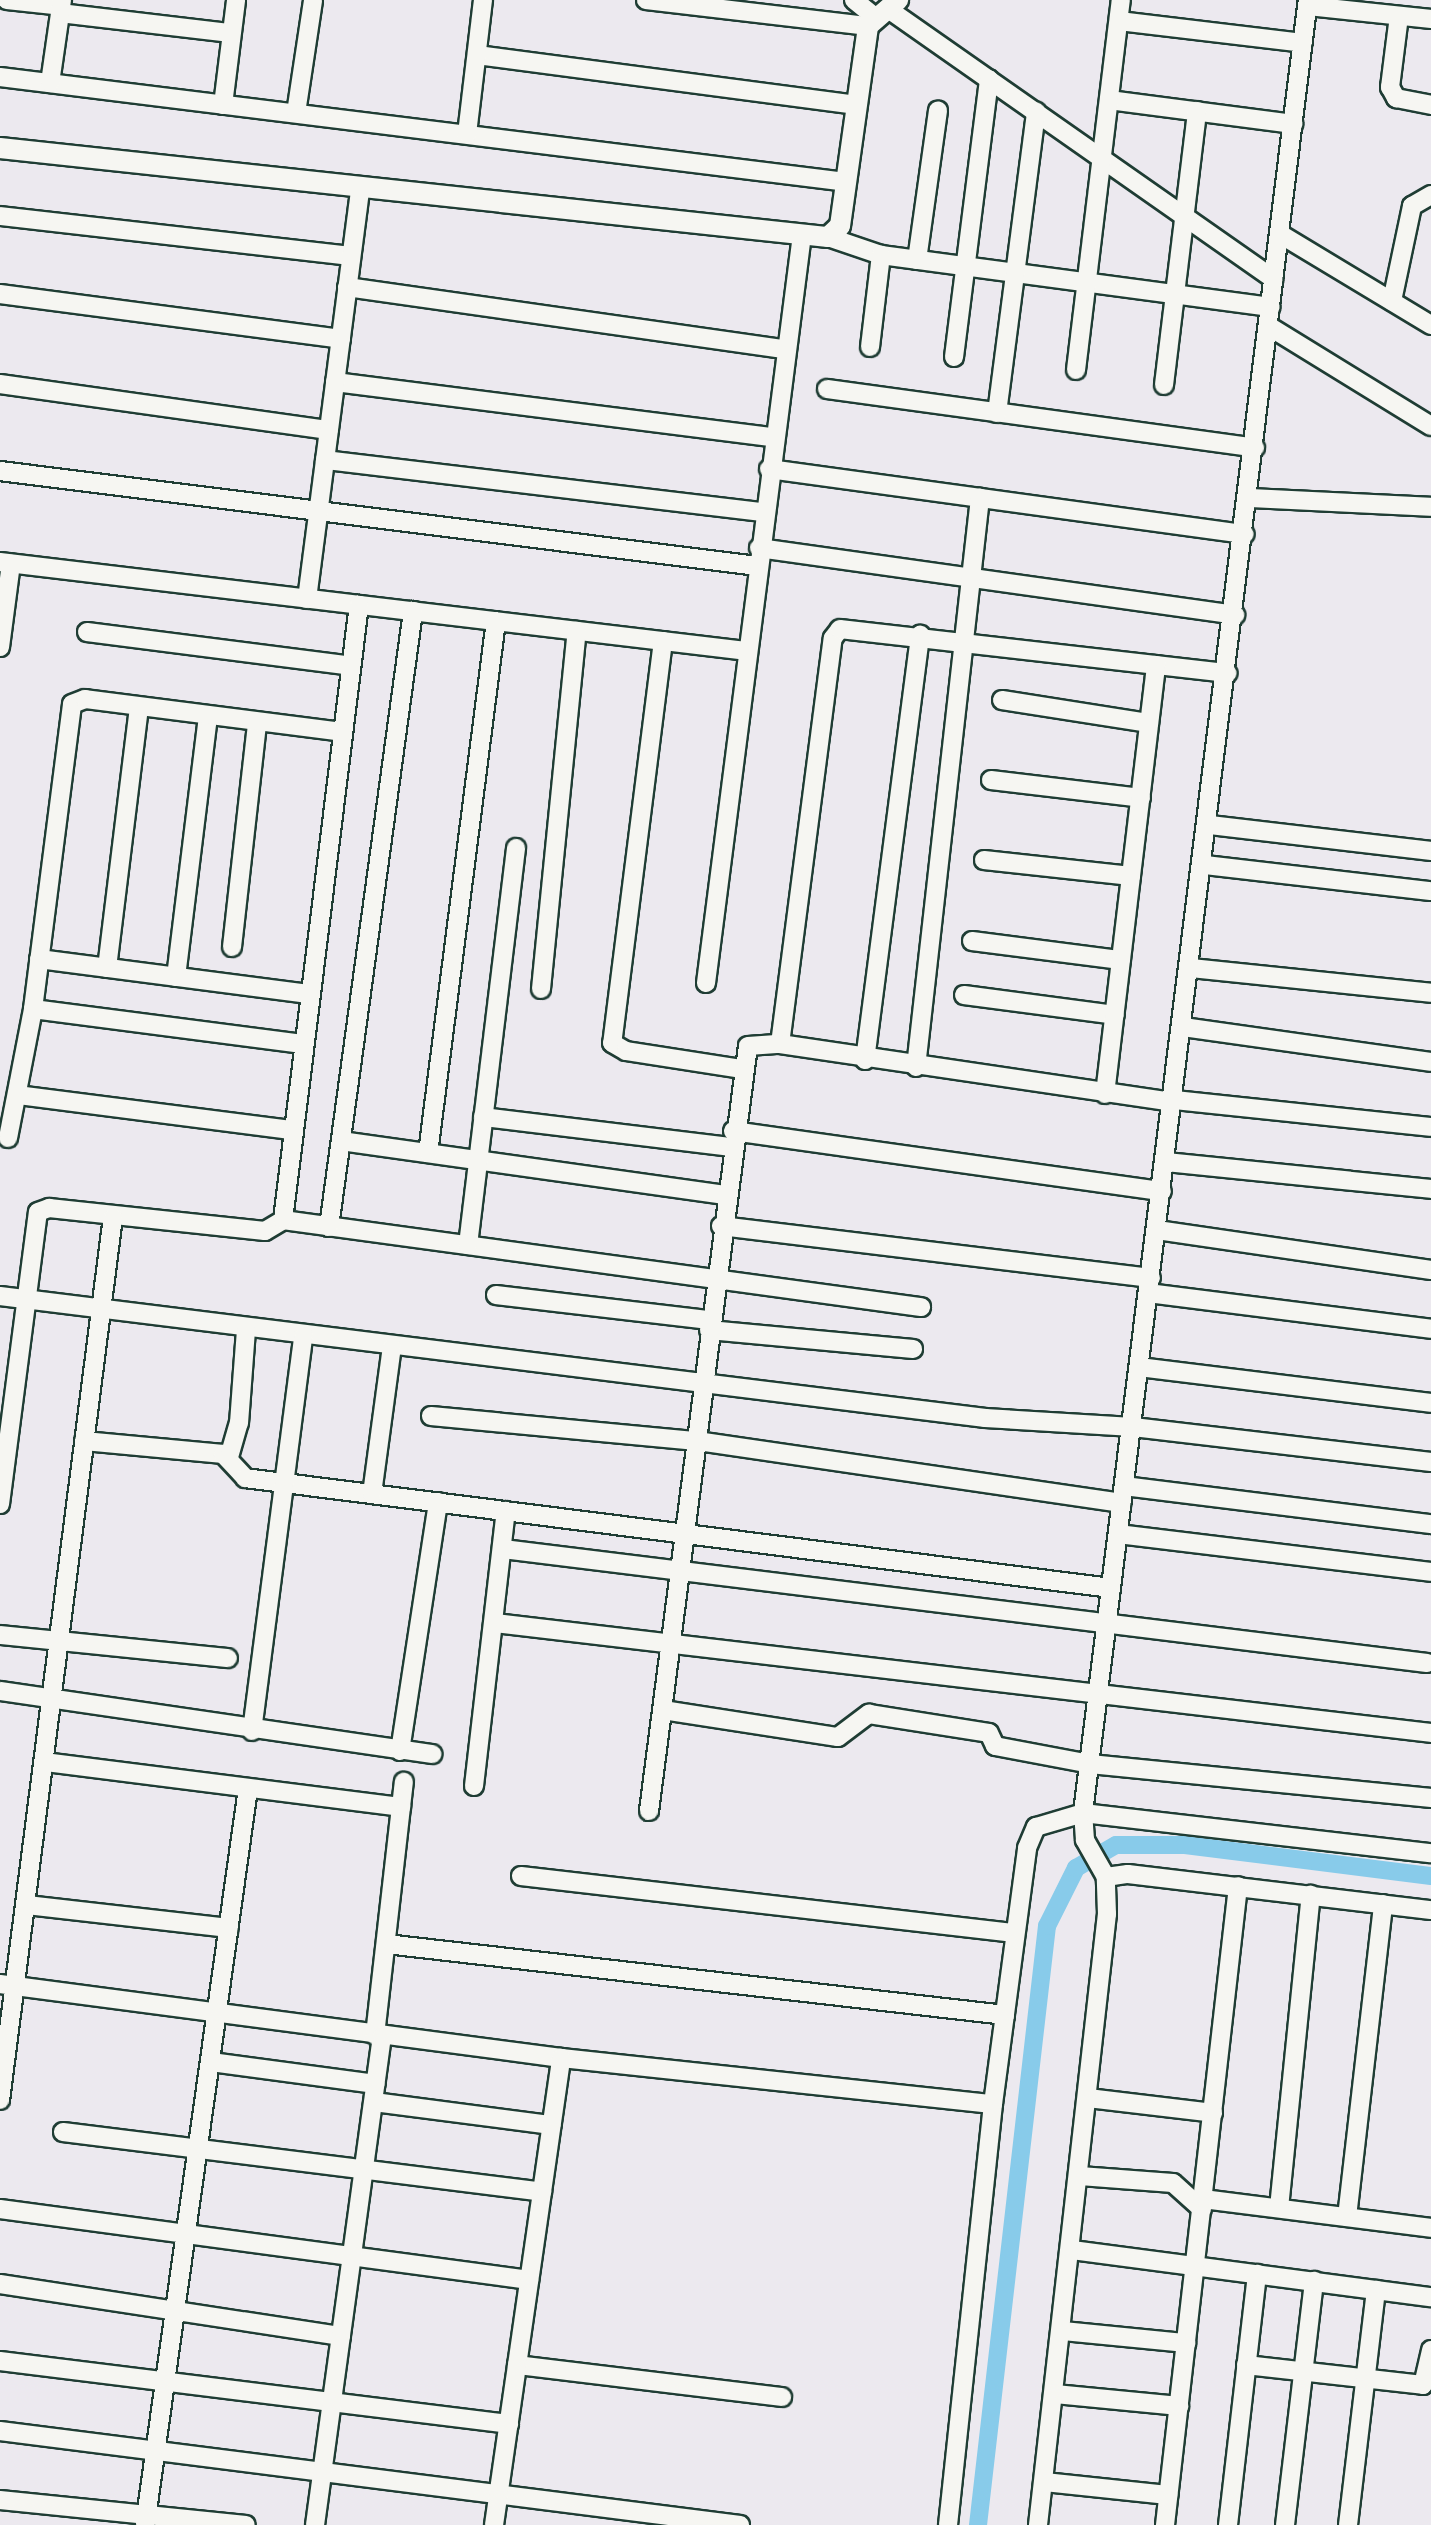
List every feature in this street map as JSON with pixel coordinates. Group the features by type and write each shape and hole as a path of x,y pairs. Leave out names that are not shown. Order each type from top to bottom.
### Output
{"street":[{"path":"7,0 232,33"},
{"path":"222,105 236,0"},
{"path":"296,113 313,0"},
{"path":"467,134 483,0"},
{"path":"646,0 883,14"},
{"path":"854,0 989,80 1274,279"},
{"path":"1076,370 1121,0"},
{"path":"1038,2525 1088,2098 1104,1874 1085,1840 1084,1812 1210,825 1308,3 1431,18"},
{"path":"50,83 61,6"},
{"path":"828,237 840,226 857,104 883,14"},
{"path":"1399,16 1390,87 1396,98 1431,105"},
{"path":"1118,21 1303,44"},
{"path":"476,55 857,104"},
{"path":"0,77 846,182"},
{"path":"954,357 989,80"},
{"path":"1109,100 1293,124"},
{"path":"916,260 938,110"},
{"path":"997,412 1036,112"},
{"path":"1164,385 1196,112"},
{"path":"0,148 360,192 828,237 881,255 1271,307"},
{"path":"306,599 360,192"},
{"path":"1392,301 1412,206 1431,195"},
{"path":"0,216 351,256"},
{"path":"1280,234 1431,325"},
{"path":"706,984 784,349 802,235"},
{"path":"870,347 881,255"},
{"path":"348,287 784,349"},
{"path":"0,294 340,339"},
{"path":"1270,327 1431,426"},
{"path":"335,382 773,437"},
{"path":"0,384 328,430"},
{"path":"827,390 1255,448"},
{"path":"325,460 764,512"},
{"path":"769,470 1244,534"},
{"path":"0,471 971,580 1235,615"},
{"path":"916,1068 980,498"},
{"path":"1249,498 1431,507"},
{"path":"0,647 5,563 746,651"},
{"path":"282,1220 359,605"},
{"path":"329,1226 414,612"},
{"path":"428,1153 496,621"},
{"path":"780,1044 833,638 851,626 1228,673"},
{"path":"541,989 578,631"},
{"path":"87,632 351,666"},
{"path":"865,1060 920,634"},
{"path":"663,641 612,1043 626,1052 742,1069"},
{"path":"1105,1094 1156,665"},
{"path":"8,1138 39,959 67,713 85,699 208,718 342,732"},
{"path":"1002,700 1150,723"},
{"path":"108,968 140,708"},
{"path":"176,977 208,718"},
{"path":"232,946 258,724"},
{"path":"991,780 1140,798"},
{"path":"1210,825 1431,852"},
{"path":"468,1245 516,848"},
{"path":"984,860 1131,876"},
{"path":"1205,865 1431,891"},
{"path":"972,941 1121,960"},
{"path":"39,959 309,994"},
{"path":"1191,968 1430,988"},
{"path":"964,995 1114,1015"},
{"path":"32,1009 302,1044"},
{"path":"1184,1027 1431,1062"},
{"path":"649,1811 724,1195 748,1046 780,1044 916,1068 1105,1094 1431,1127"},
{"path":"18,1095 292,1130"},
{"path":"483,1117 732,1139 1162,1191"},
{"path":"340,1141 724,1195"},
{"path":"1166,1162 1431,1189"},
{"path":"0,1504 38,1212 265,1231 282,1220 920,1308"},
{"path":"0,2100 8,1987 28,1904 113,1216"},
{"path":"721,1226 1431,1329"},
{"path":"1157,1230 1431,1270"},
{"path":"496,1295 914,1348"},
{"path":"0,1296 302,1336 1064,1426 1132,1428 1431,1462"},
{"path":"246,1329 239,1423 228,1457 238,1475 1112,1588"},
{"path":"252,1731 302,1336"},
{"path":"372,1494 392,1346"},
{"path":"1139,1367 1431,1402"},
{"path":"431,1416 697,1441 1123,1495 1431,1524"},
{"path":"84,1441 228,1457"},
{"path":"400,1750 438,1502"},
{"path":"474,1786 506,1511"},
{"path":"1118,1534 1431,1572"},
{"path":"502,1549 1426,1663"},
{"path":"494,1623 1431,1732"},
{"path":"0,1635 228,1658"},
{"path":"0,1691 252,1731 432,1754"},
{"path":"663,1710 838,1738 870,1714 989,1733 994,1746 1090,1764 1431,1798"},
{"path":"45,1762 401,1807"},
{"path":"316,2525 366,2169 404,1782"},
{"path":"146,2519 248,1788"},
{"path":"948,2525 993,2104 1027,1848 1036,1826 1084,1812 1431,1853"},
{"path":"1104,1874 1431,1910"},
{"path":"521,1876 1015,1933"},
{"path":"1164,2525 1238,1886"},
{"path":"1278,2208 1311,1896"},
{"path":"28,1904 229,1928"},
{"path":"1347,2217 1383,1904"},
{"path":"386,1944 1005,2015"},
{"path":"8,1987 561,2058 993,2104"},
{"path":"494,2525 561,2058"},
{"path":"210,2062 552,2125"},
{"path":"1088,2098 1213,2113"},
{"path":"62,2132 542,2192"},
{"path":"1080,2176 1173,2183 1203,2204 1278,2208 1431,2228"},
{"path":"0,2210 184,2238 530,2280"},
{"path":"1072,2250 1431,2297"},
{"path":"1228,2525 1257,2274"},
{"path":"1285,2525 1314,2281"},
{"path":"0,2284 342,2336"},
{"path":"1348,2525 1376,2290"},
{"path":"1063,2330 1186,2343"},
{"path":"1246,2365 1365,2381 1427,2384 1431,2350"},
{"path":"0,2360 509,2424"},
{"path":"517,2365 782,2397"},
{"path":"1055,2394 1179,2406"},
{"path":"0,2431 498,2496 591,2516 740,2525"},
{"path":"1044,2482 1168,2495"},
{"path":"0,2500 146,2519 246,2525"}],"waterway":[{"path":"978,2525 1047,1926 1076,1868 1116,1845 1185,1845 1431,1876"}]}
